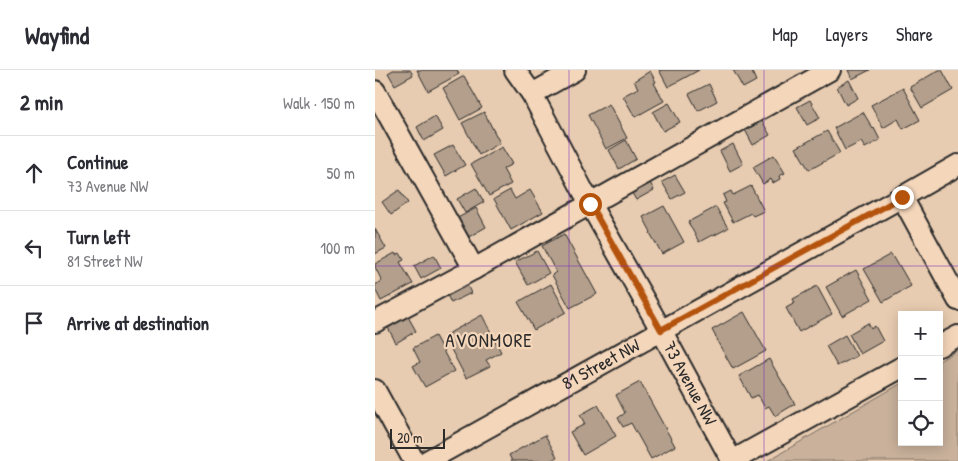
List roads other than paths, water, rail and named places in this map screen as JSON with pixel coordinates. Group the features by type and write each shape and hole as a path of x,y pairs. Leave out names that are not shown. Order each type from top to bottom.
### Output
{"street":[{"name":"73 Avenue NW","path":"515,70 532,94 590,204 732,461"},
{"path":"532,94 575,70"},
{"path":"375,322 474,269 830,70"},
{"path":"375,92 474,269"},
{"name":"81 Street NW","path":"427,461 958,164"},
{"path":"902,197 958,300"},
{"path":"943,344 958,336"},
{"path":"732,461 898,369"},
{"path":"375,390 414,461"}],"district":[{"name":"AVONMORE","path":"489,340"}]}
